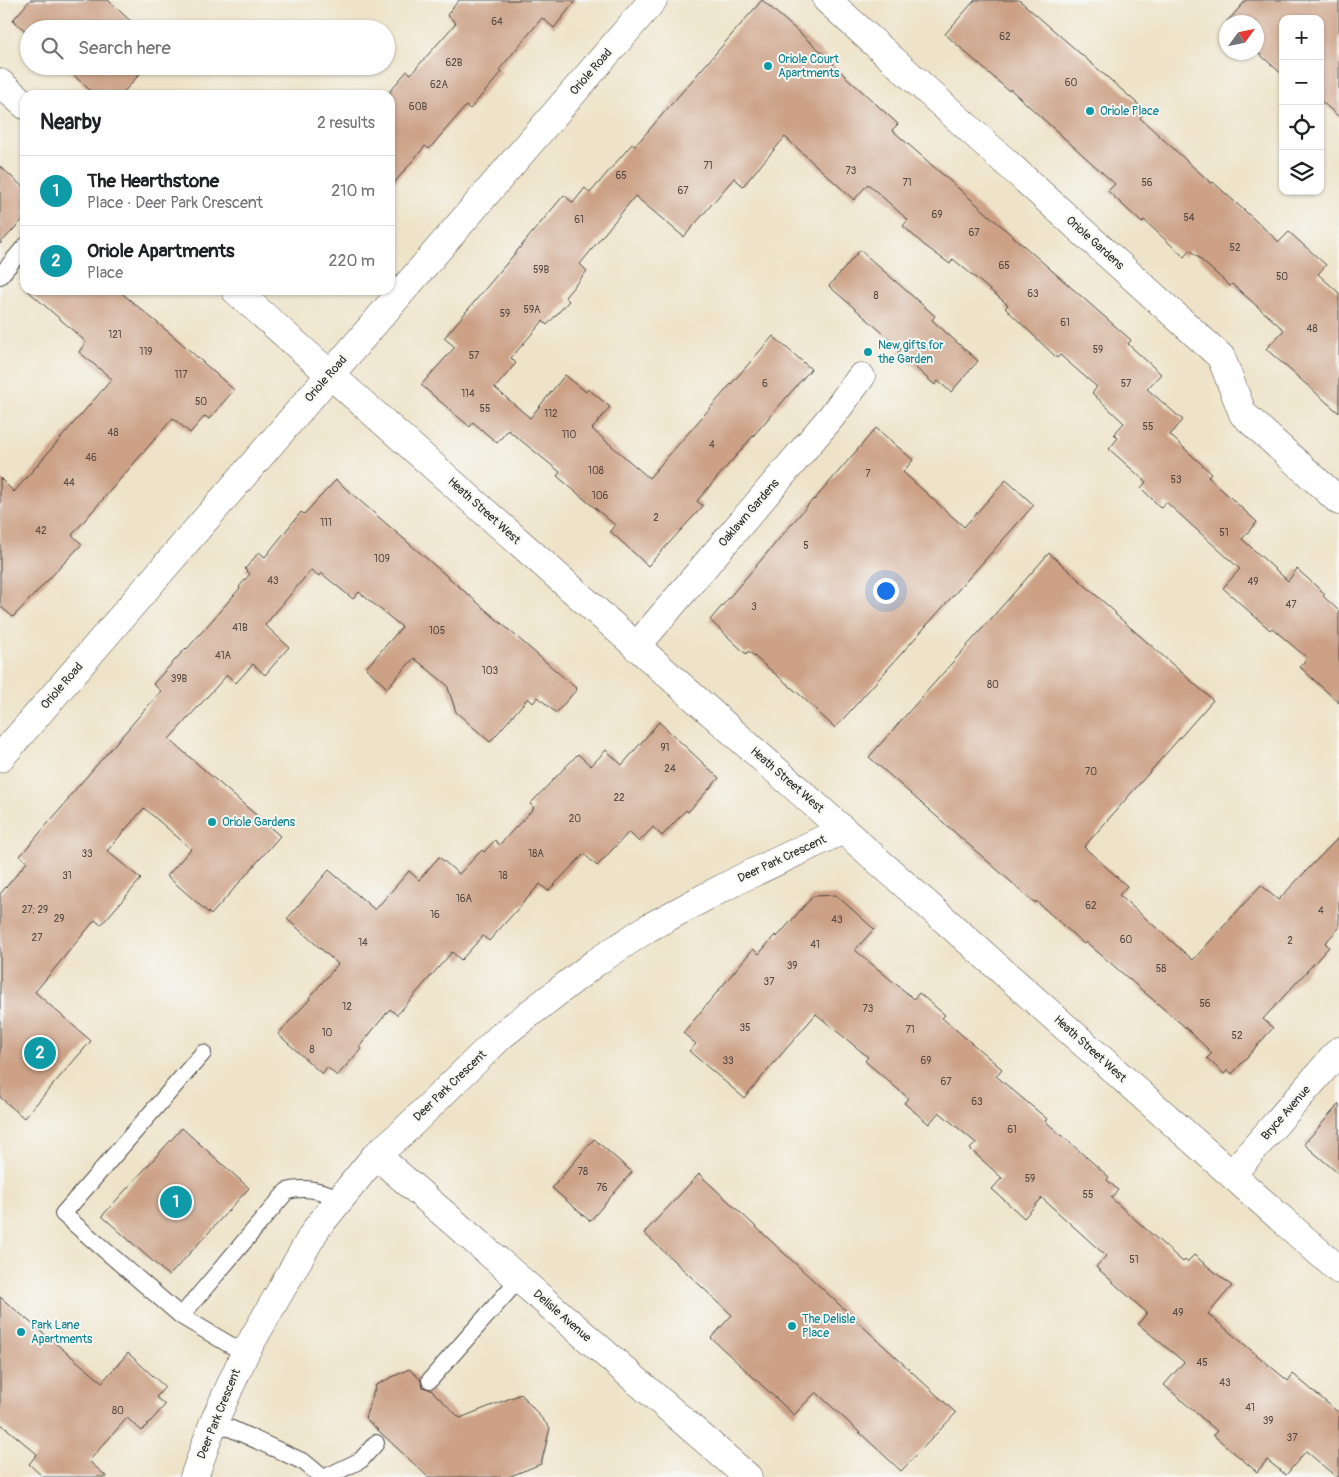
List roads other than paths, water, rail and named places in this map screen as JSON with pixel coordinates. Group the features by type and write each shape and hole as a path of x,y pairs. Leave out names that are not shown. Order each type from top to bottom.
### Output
{"street":[{"name":"Oriole Road","path":"0,758 653,0"},
{"name":"Oriole Gardens","path":"828,0 1221,357 1243,414 1339,501"},
{"path":"0,82 20,100"},
{"name":"Heath Street West","path":"242,295 1339,1270"},
{"name":"Oaklawn Gardens","path":"636,647 832,416 861,377"},
{"name":"Deer Park Crescent","path":"194,1477 213,1424 246,1351 316,1229 376,1155 401,1134 502,1035 595,963 648,928 696,902 843,830"},
{"name":"Bryce Avenue","path":"1232,1174 1339,1050"},
{"name":"Delisle Avenue","path":"376,1155 748,1477"}],"lane":[{"path":"0,276 20,252"},
{"path":"203,1053 63,1214 181,1316 232,1346 246,1351"},
{"path":"181,1316 287,1191 300,1188 325,1192 341,1199"},
{"path":"430,1380 519,1279"},
{"path":"213,1424 232,1428 304,1462 322,1477"},
{"path":"326,1477 361,1460 376,1443"}],"place":[{"name":"Oriole Court Apartments","path":"768,66"},
{"name":"Oriole Place","path":"1090,111"},
{"name":"New gifts for the Garden","path":"868,352"},
{"name":"Oriole Gardens","path":"212,822"},
{"name":"Oriole Apartments","path":"40,1053"},
{"name":"The Hearthstone","path":"176,1202"},
{"name":"The Delisle Place","path":"792,1326"},
{"name":"Park Lane Apartments","path":"21,1332"}]}
